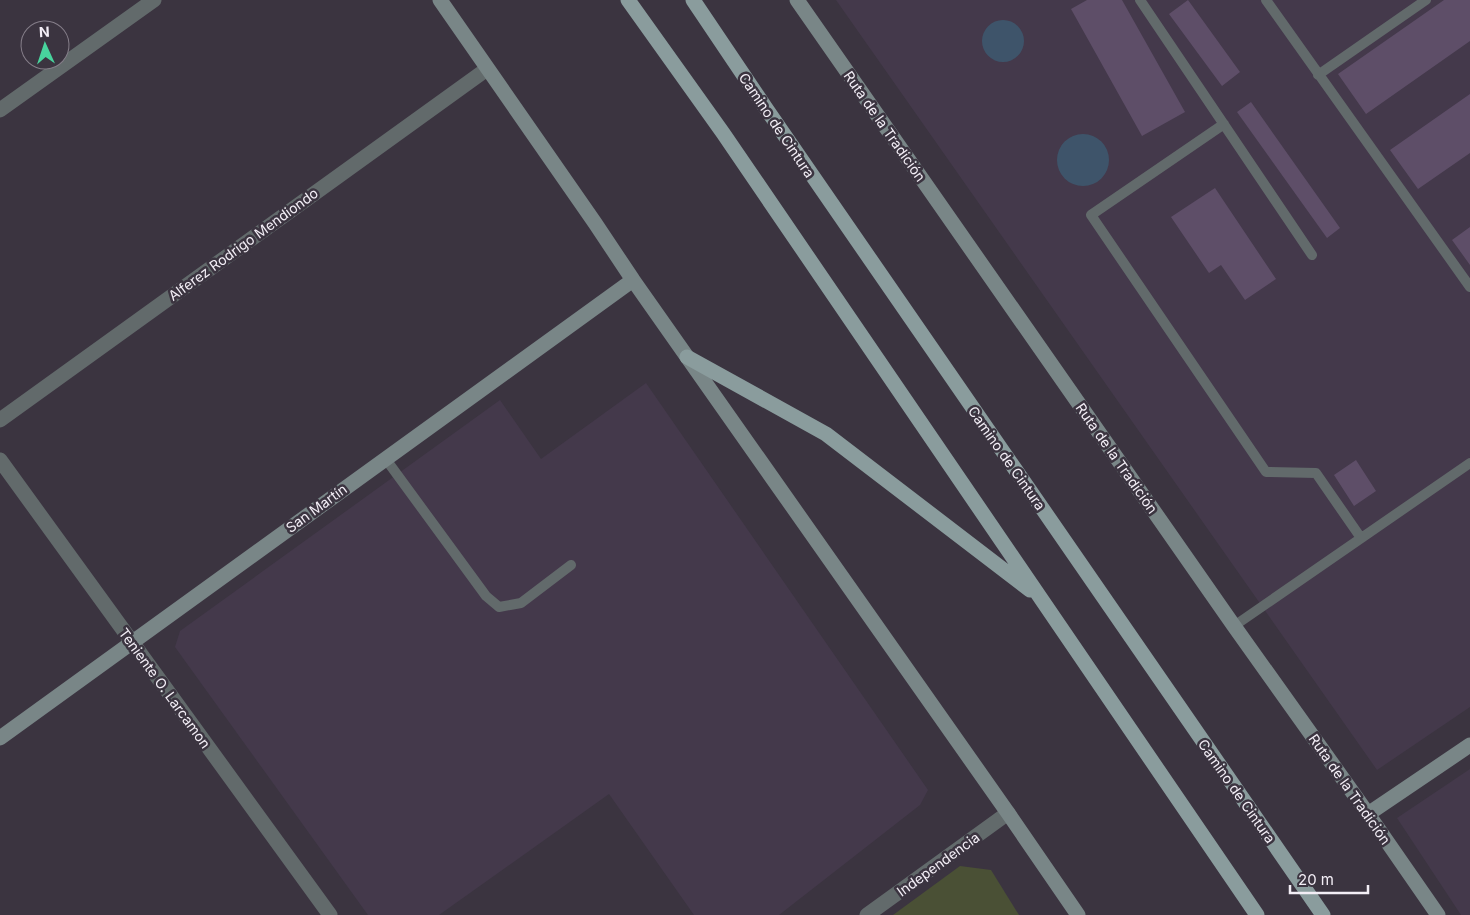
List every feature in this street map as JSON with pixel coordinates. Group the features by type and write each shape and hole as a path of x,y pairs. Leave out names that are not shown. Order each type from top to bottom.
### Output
{"main road":[{"path":"628,0 723,132 1257,915"},
{"name":"Camino de Cintura","path":"693,0 1323,915"},
{"path":"687,356 826,434 1041,598"}],"street":[{"path":"0,110 154,0"},
{"path":"440,0 633,280 1078,915"},
{"name":"Ruta de la Tradición","path":"797,0 1438,915"},
{"name":"Alferez Rodrigo Mendiondo","path":"0,420 487,68"},
{"name":"San Martín","path":"0,738 633,280"},
{"name":"Teniente O. Larcamon","path":"0,460 330,915"},
{"path":"1368,814 1470,745"},
{"name":"Independencia","path":"867,915 1008,813"}],"lane":[{"path":"1140,0 1312,255"},
{"path":"1266,0 1470,287"},
{"path":"1318,75 1426,0"},
{"path":"1224,124 1091,214 1266,472 1316,473 1361,538"},
{"path":"385,458 486,596 499,607 521,603 571,565"},
{"path":"1234,626 1470,463"}],"shaded area":[{"path":"836,0 1470,0 1470,707 1377,770"},
{"path":"646,383 928,790 920,805 779,915 694,915 609,794 439,915 368,915 175,647 180,631 500,400 541,459"},
{"path":"1470,769 1470,915 1461,915 1397,818"}],"green space":[{"path":"960,866 991,870 1019,915 893,915"}],"water":[{"path":"1003,20 1018,26 1024,41 1018,56 1003,62 988,56 982,41 988,26"},
{"path":"1078,134 1088,134 1102,141 1109,155 1109,165 1102,179 1088,186 1078,186 1068,182 1061,175 1057,165 1057,155 1061,145 1068,138"}],"building":[{"path":"1087,0 1122,0 1185,112 1142,136 1071,9"},
{"path":"1188,0 1240,72 1222,86 1169,14"},
{"path":"1444,0 1470,0 1470,41 1366,114 1338,74"},
{"path":"1470,94 1470,153 1418,189 1390,150"},
{"path":"1251,102 1340,228 1327,238 1237,112"},
{"path":"1215,188 1276,279 1245,300 1221,265 1209,273 1171,217"},
{"path":"1470,227 1470,265 1452,240"},
{"path":"1356,460 1376,491 1354,506 1334,475"}]}
